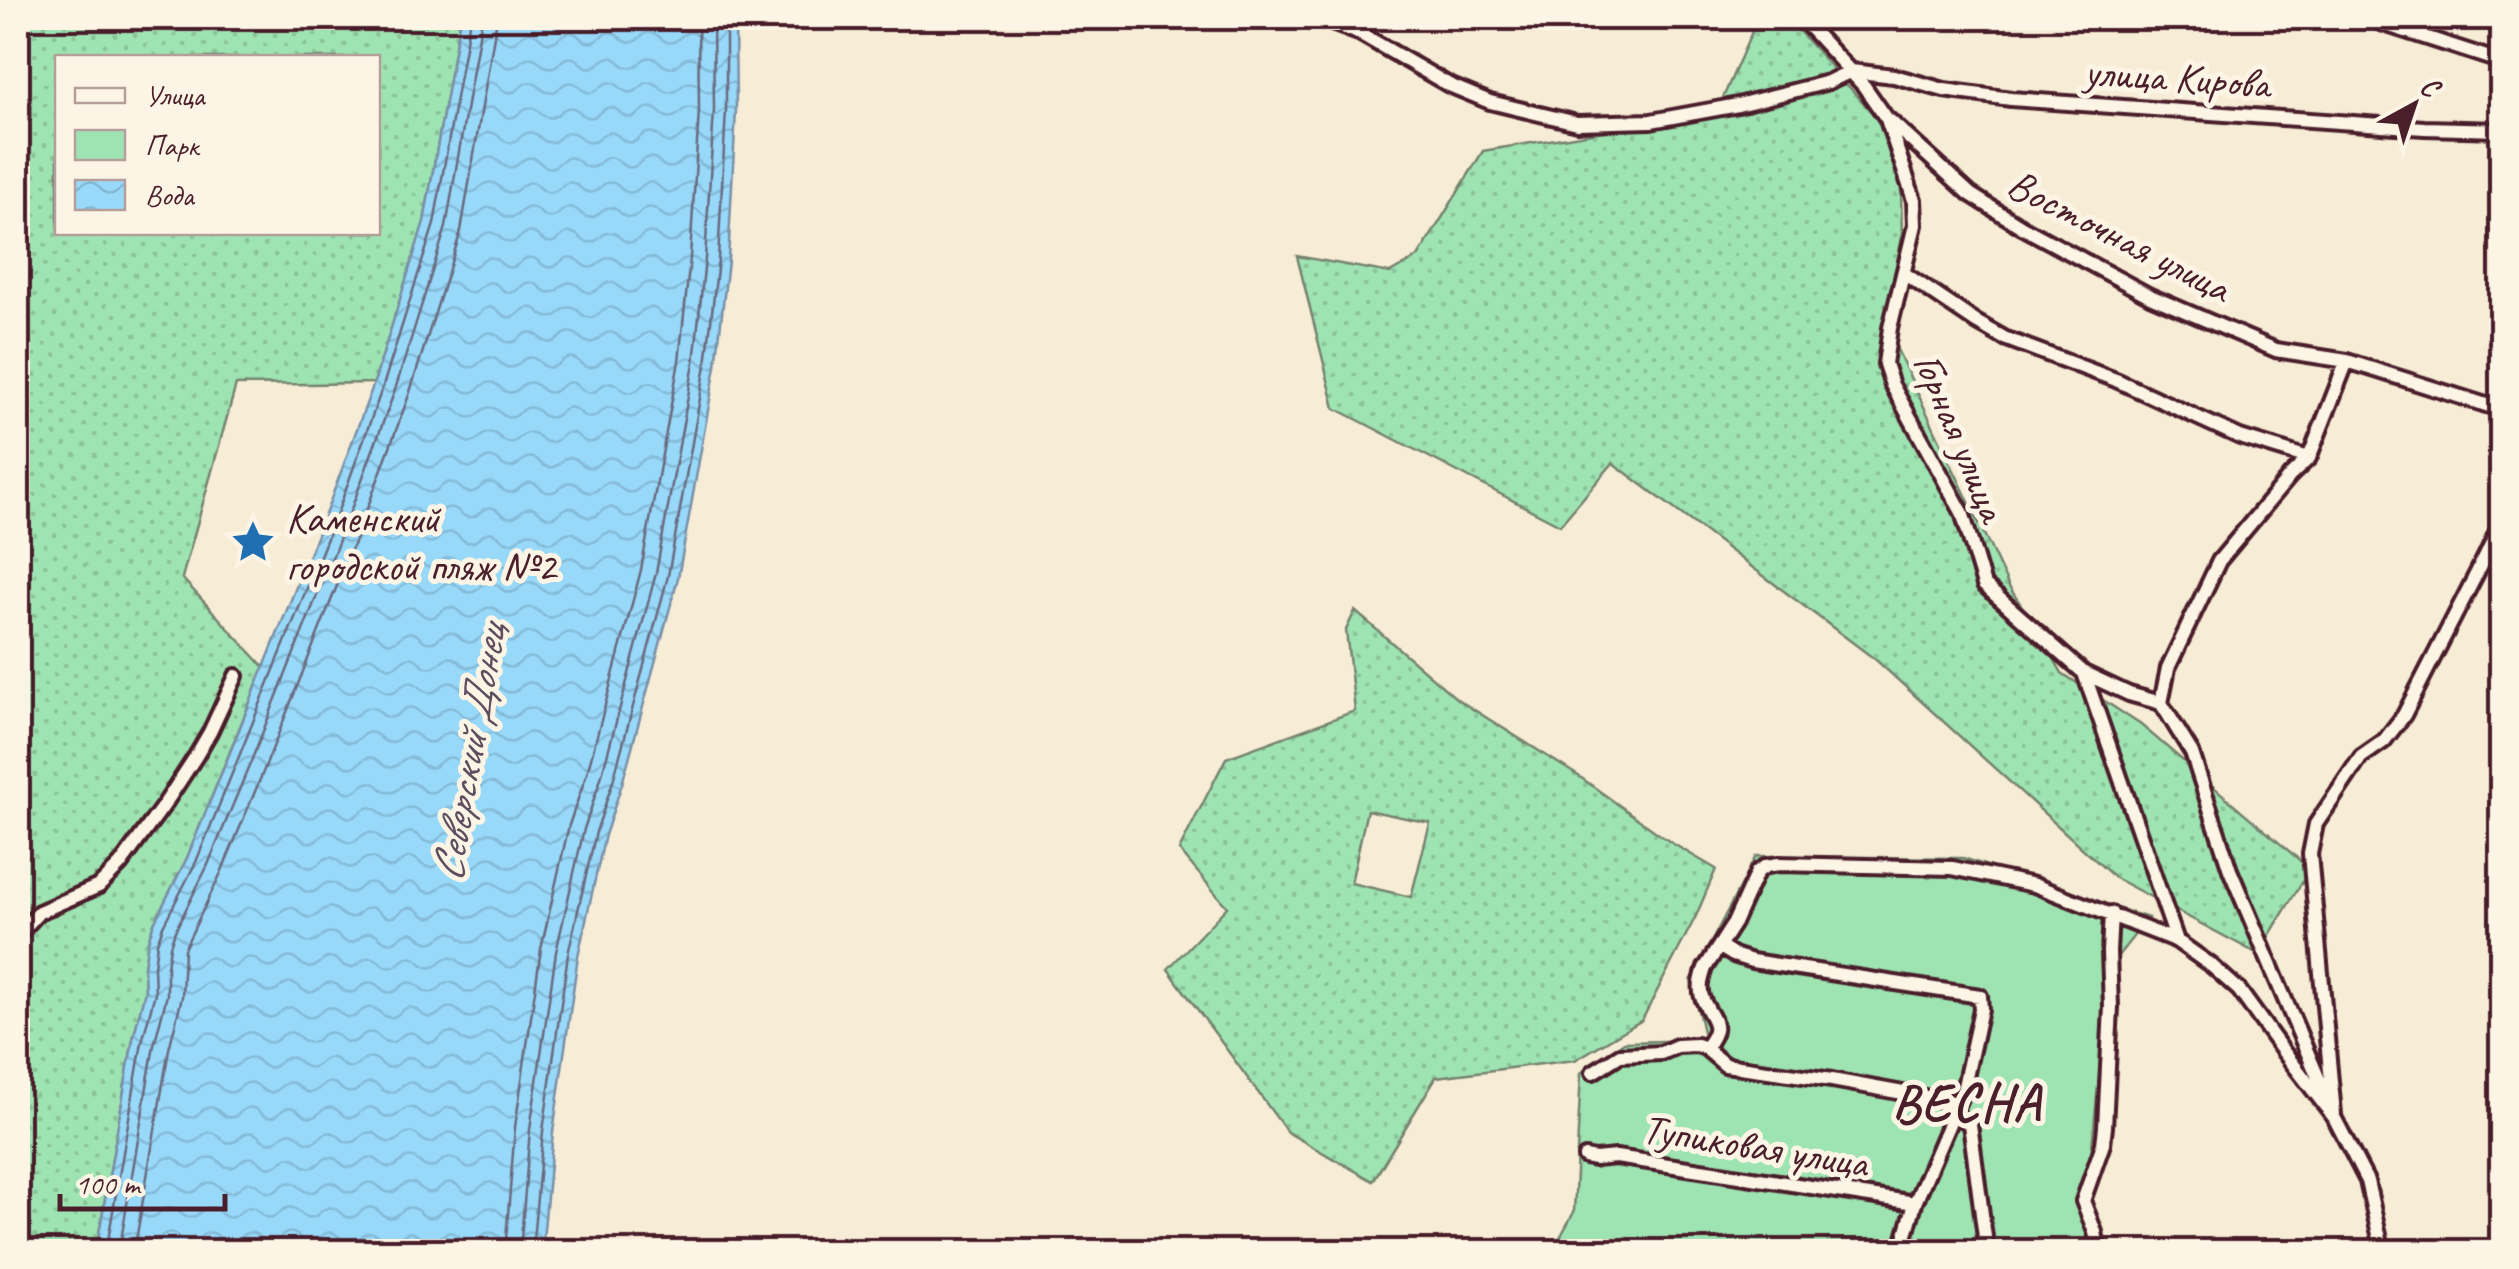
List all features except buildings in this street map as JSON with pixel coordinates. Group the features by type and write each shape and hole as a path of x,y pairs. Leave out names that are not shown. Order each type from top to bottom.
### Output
{"street":[{"path":"1318,18 1360,34 1449,85 1490,102 1577,122 1651,121 1738,105 1828,82 1851,71"},
{"path":"2370,18 2502,62"},
{"name":"Горная улица","path":"1808,20 1887,119 1914,200 1915,225 1890,328 1886,364 1892,384 1962,512 1984,585 2084,673 2129,694 2161,703"},
{"name":"улица Кирова","path":"1851,71 2012,100 2502,130"},
{"name":"Восточная улица","path":"1887,119 1970,194 2022,227 2150,296 2276,350 2348,362 2502,410"},
{"path":"1905,274 2004,338 2116,380 2240,438 2309,458"},
{"path":"2348,362 2309,458 2219,561 2168,668 2161,703 2192,753 2230,870 2334,1116 2367,1180 2384,1252"},
{"path":"2334,1116 2310,854 2316,824 2361,757 2384,741 2404,715 2502,521"},
{"path":"2084,673 2177,940"},
{"path":"18,935 40,912 98,886 120,866 196,756 236,676"},
{"path":"1704,1048 1715,1026 1714,1016 1703,1001 1701,980 1746,900 1757,872 1779,864 1952,868 2034,885 2177,940 2239,990 2334,1116"},
{"path":"2098,1252 2083,1200 2105,1128 2111,914"},
{"path":"1720,946 1752,961 1980,996 1981,1009 1962,1091 1915,1204 1901,1252"},
{"path":"1593,1072 1620,1055 1661,1053 1677,1046 1697,1045 1725,1064 1832,1080 1956,1108 1970,1124 1987,1252"},
{"name":"Тупиковая улица","path":"1585,1157 1616,1156 1915,1204"}],"green space":[{"path":"18,18 460,18 424,222 374,383 236,385 182,578 264,667 187,858 148,941 145,991 96,1251 18,1251"},
{"path":"1758,18 1787,18 1877,118 1901,189 1902,237 1885,324 2009,587 2062,673 2141,725 2310,869 2258,954 2115,878 1876,660 1613,463 1560,525 1335,408 1297,256 1390,273 1418,257 1483,151 1715,116"},
{"path":"1355,611 1457,699 1716,869 1642,1020 1575,1060 1436,1077 1373,1181 1287,1132 1168,969 1227,907 1179,850 1226,758 1355,711 1346,630","holes":["1367,810 1430,823 1411,897 1351,883"]},
{"path":"1756,856 1963,858 2148,918 2110,966 2088,1187 2092,1251 1552,1252 1574,1212 1581,1073 1624,1042 1705,1040 1691,981"}],"water":[{"name":"Северский Донец","path":"460,18 735,18 736,110 728,261 716,366 678,578 605,835 578,956 553,1132 542,1251 96,1251 145,991 148,941 231,750 374,383 424,222"}],"place":[{"name":"Каменский городской пляж №2","path":"253,542"}],"district":[{"name":"ВЕСНА","path":"1967,1103"}]}
